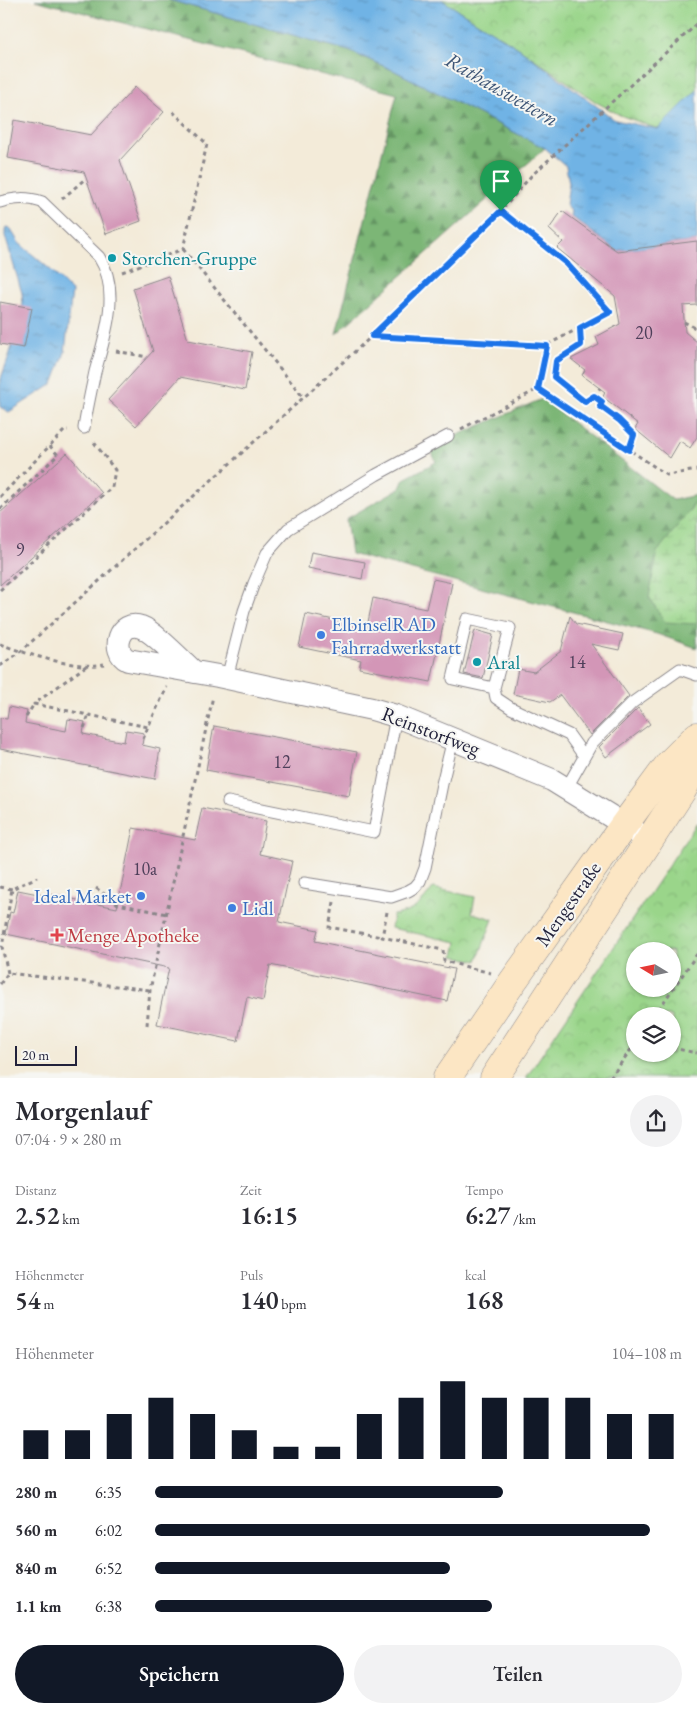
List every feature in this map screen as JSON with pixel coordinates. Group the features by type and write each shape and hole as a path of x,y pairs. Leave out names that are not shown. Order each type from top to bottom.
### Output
{"main road":[{"name":"Mengestraße","path":"447,1078 624,825 669,764 697,736"},
{"name":"Mengestraße","path":"494,1078 683,790 697,762"}],"street":[{"path":"122,657 118,647 122,632 126,628 136,625 147,629 185,670"},
{"name":"Reinstorfweg","path":"122,657 128,660 222,677 372,709 396,716 552,780 649,840"}],"lane":[{"path":"0,202 18,198 42,202 99,257 105,266 110,295 107,326 88,401 84,428"},
{"path":"222,677 254,583 267,553 288,529 376,475 448,436"},
{"path":"494,688 453,679 467,619 510,628 494,688 496,698 511,708 569,735 584,756"},
{"path":"566,789 592,743 632,702 680,669 697,675"},
{"path":"228,802 374,832 396,716"},
{"path":"304,883 390,897 408,891 415,886 424,874 453,739"}],"path":[{"path":"0,666 20,652 372,336 501,211 531,176 697,24"},
{"path":"170,110 207,144 183,249"},
{"path":"50,209 86,178"},
{"path":"501,211 567,264 610,312"},
{"path":"108,277 183,249"},
{"path":"183,249 304,398"},
{"path":"372,336 547,346 610,312 617,312"},
{"path":"684,322 697,329"},
{"path":"580,328 581,345 556,361 554,377 585,402 594,396 600,388"},
{"path":"538,389 547,346"},
{"path":"102,348 147,357"},
{"path":"448,436 538,389"},
{"path":"538,389 667,475 697,470"},
{"path":"594,396 602,402 600,406 619,420 634,435 629,450"},
{"path":"0,497 65,430 84,428 115,470 112,487 0,590"},
{"path":"0,509 58,455 50,446"},
{"path":"0,644 20,652 86,666 103,664 122,657"},
{"path":"26,717 34,704 86,666"},
{"path":"143,739 148,727 185,670"},
{"path":"147,1024 150,990 222,677"},
{"path":"34,704 148,727"},
{"path":"84,728 90,715"},
{"path":"0,887 12,889 37,877"},
{"path":"96,888 118,904 167,914"},
{"path":"0,984 8,973 2,947 12,889"},
{"path":"336,889 329,926 443,950 444,961 492,974 511,984"},
{"path":"382,938 390,897"},
{"path":"660,1007 697,954"},
{"path":"8,973 150,990"},
{"path":"681,1050 697,1053"},
{"path":"610,1078 626,1056"}],"green space":[{"path":"35,0 169,0 349,51 395,71 545,148 336,334 397,94"},
{"path":"442,0 697,0 697,90 658,129 620,115 596,102 520,49"},
{"path":"542,399 673,500 697,495 697,648 657,634 351,554 346,519 400,488 404,479 436,462 431,450 453,437"},
{"path":"697,501 697,623 665,622 649,597 657,552"},
{"path":"697,823 697,1078 526,1078"},
{"path":"433,888 475,897 472,913 493,919 477,961 454,956 457,942 391,928 393,915 412,910"}],"water":[{"name":"Rathauswettern","path":"169,0 442,0 520,49 615,120 658,129 697,90 697,241 617,251 571,216 572,212 566,205 569,183 566,166 545,148 395,71 349,51"},
{"path":"6,227 10,228 19,243 72,291 65,352 53,384 9,412 0,407 0,381 10,353 23,304 22,293 5,236"}],"building":[{"path":"135,87 164,112 120,160 141,221 106,234 84,172 8,158 14,120 91,135"},
{"path":"562,211 617,251 697,241 697,305 683,306 685,332 697,342 697,437 690,448 680,441 670,458 635,429 638,424 603,397 605,392 582,375 585,370 571,359 599,345 596,337 620,324 615,296 557,248 563,242 549,229"},
{"path":"168,276 188,340 252,352 245,390 180,377 136,426 108,400 153,351 133,288"},
{"path":"0,302 32,308 24,348 0,344"},
{"path":"67,453 102,493 0,585 0,513"},
{"path":"311,552 365,562 362,579 308,568"},
{"path":"433,579 452,583 431,682 359,668 361,660 299,647 306,614 367,627 373,598 426,609"},
{"path":"570,616 576,624 623,634 619,650 591,644 629,696 590,735 560,695 550,702 513,694 518,669 534,672 561,651"},
{"name":"Aral","path":"475,630 493,635 483,678 464,674"},
{"path":"9,707 27,711 25,723 66,731 68,719 85,722 83,734 124,742 126,730 144,733 142,745 160,749 155,779 0,749 0,718 7,719"},
{"path":"638,708 650,724 606,757 599,747"},
{"path":"214,726 357,752 349,796 206,770"},
{"path":"202,808 266,821 260,854 292,861 279,922 318,930 315,941 454,969 447,1001 270,965 263,1001 247,997 238,1041 157,1024 169,968 6,934 10,912 13,913 18,890 117,908 133,828 195,840"}],"place":[{"name":"Storchen-Gruppe","path":"112,258"},
{"name":"ElbinselRAD Fahrradwerkstatt","path":"321,635"},
{"name":"Aral","path":"477,662"},
{"name":"Ideal Market","path":"141,896"},
{"name":"Lidl","path":"232,908"},
{"name":"Menge Apotheke","path":"57,935"}],"route":[{"path":"501,211 567,264 610,312 580,328 581,345 556,361 554,377 585,402 594,396 602,402 600,406 619,420 634,435 629,450 538,389 547,346 372,336 501,211"}]}
